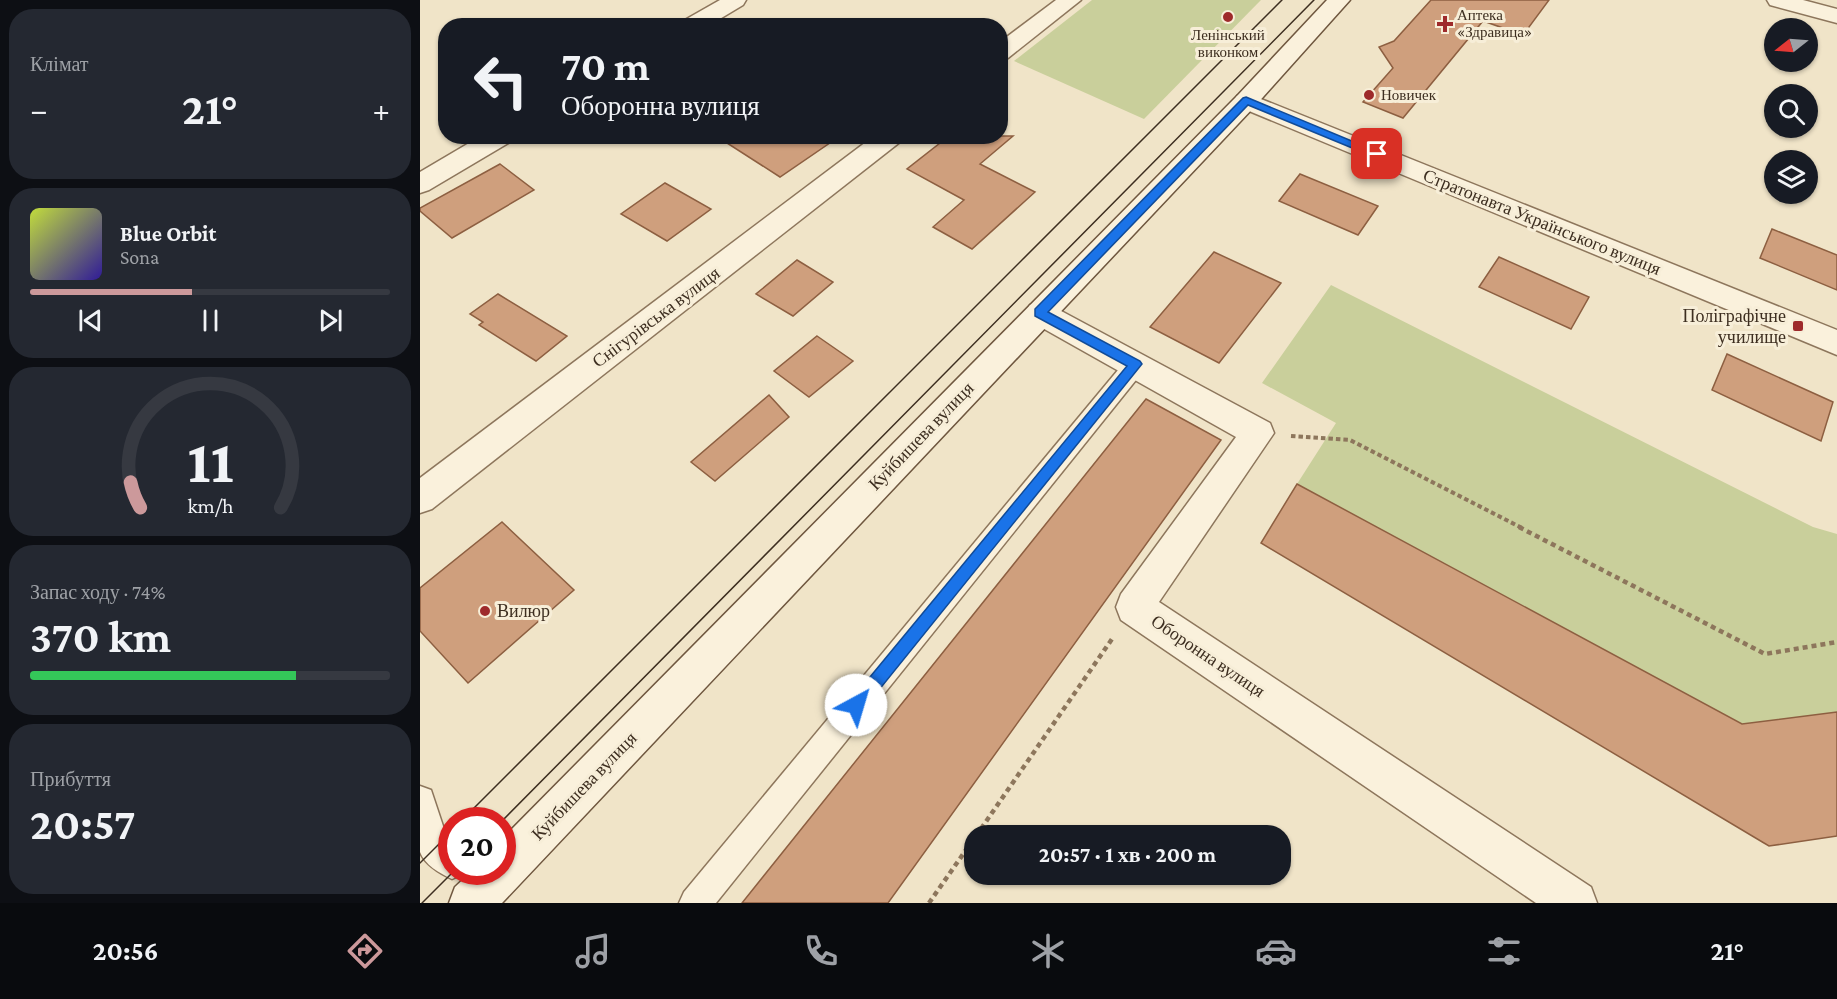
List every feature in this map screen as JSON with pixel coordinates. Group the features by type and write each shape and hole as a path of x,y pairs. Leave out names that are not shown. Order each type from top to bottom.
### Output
{"street":[{"path":"705,18 735,0"},
{"path":"1008,47 1070,0"},
{"name":"Куйбишева вулиця","path":"516,840 1040,313 1246,100 1339,0"},
{"path":"1778,0 1837,16"},
{"name":"Стратонавта Українського вулиця","path":"1246,100 1837,343"},
{"path":"420,184 488,144"},
{"name":"Снігурівська вулиця","path":"420,498 881,144"},
{"path":"1040,313 1258,433"},
{"name":"Оборонна вулиця","path":"1258,433 1134,607 1575,903"}],"lane":[{"path":"695,903 1136,364"},
{"path":"420,801 434,848 438,851"}],"path":[{"path":"1258,433 1350,440 1765,654 1837,642"},
{"path":"984,825 1134,607"},
{"path":"930,903 964,853"}],"green space":[{"path":"1092,0 1261,0 1144,119 1014,61"},
{"path":"1331,285 1813,527 1837,534 1837,712 1742,724 1297,484 1336,423 1262,383"}],"building":[{"path":"1431,0 1549,0 1523,35 1483,21 1403,118 1363,102 1393,68 1379,47 1394,41"},
{"path":"728,144 828,144 780,177"},
{"path":"939,144 1004,144 980,164 1035,192 972,249 933,227 964,200 907,169"},
{"path":"500,164 534,190 452,238 420,211 420,208"},
{"path":"1300,174 1378,206 1358,235 1279,201"},
{"path":"665,183 711,209 667,241 621,214"},
{"path":"1772,229 1837,255 1837,290 1760,258"},
{"path":"1214,252 1281,283 1219,363 1150,327"},
{"path":"1499,257 1589,297 1571,329 1479,287"},
{"path":"797,260 833,282 793,316 756,294"},
{"path":"498,294 567,336 536,361 479,325 483,322 470,314"},
{"path":"817,336 853,361 809,397 774,371"},
{"path":"1727,354 1833,402 1821,441 1712,390"},
{"path":"769,395 789,417 715,481 691,462"},
{"path":"1146,399 1221,440 888,903 742,903"},
{"path":"1297,484 1742,724 1837,712 1837,836 1769,846 1261,543"},
{"name":"Вилюр","path":"502,522 574,590 468,683 420,631 420,588"}],"tram line":[{"path":"475,807 1282,0"},
{"path":"516,807 1314,0"},
{"path":"420,863 438,845"},
{"path":"422,903 440,885"}],"place":[{"name":"Ленінський виконком","path":"1228,17"},
{"name":"Аптека «Здравица»","path":"1445,24"},
{"name":"Новичек","path":"1369,95"},
{"name":"Поліграфічне училище","path":"1798,326"},
{"name":"Вилюр","path":"485,611"}],"route":[{"path":"856,705 1136,364 1040,313 1246,100 1377,154"}]}
